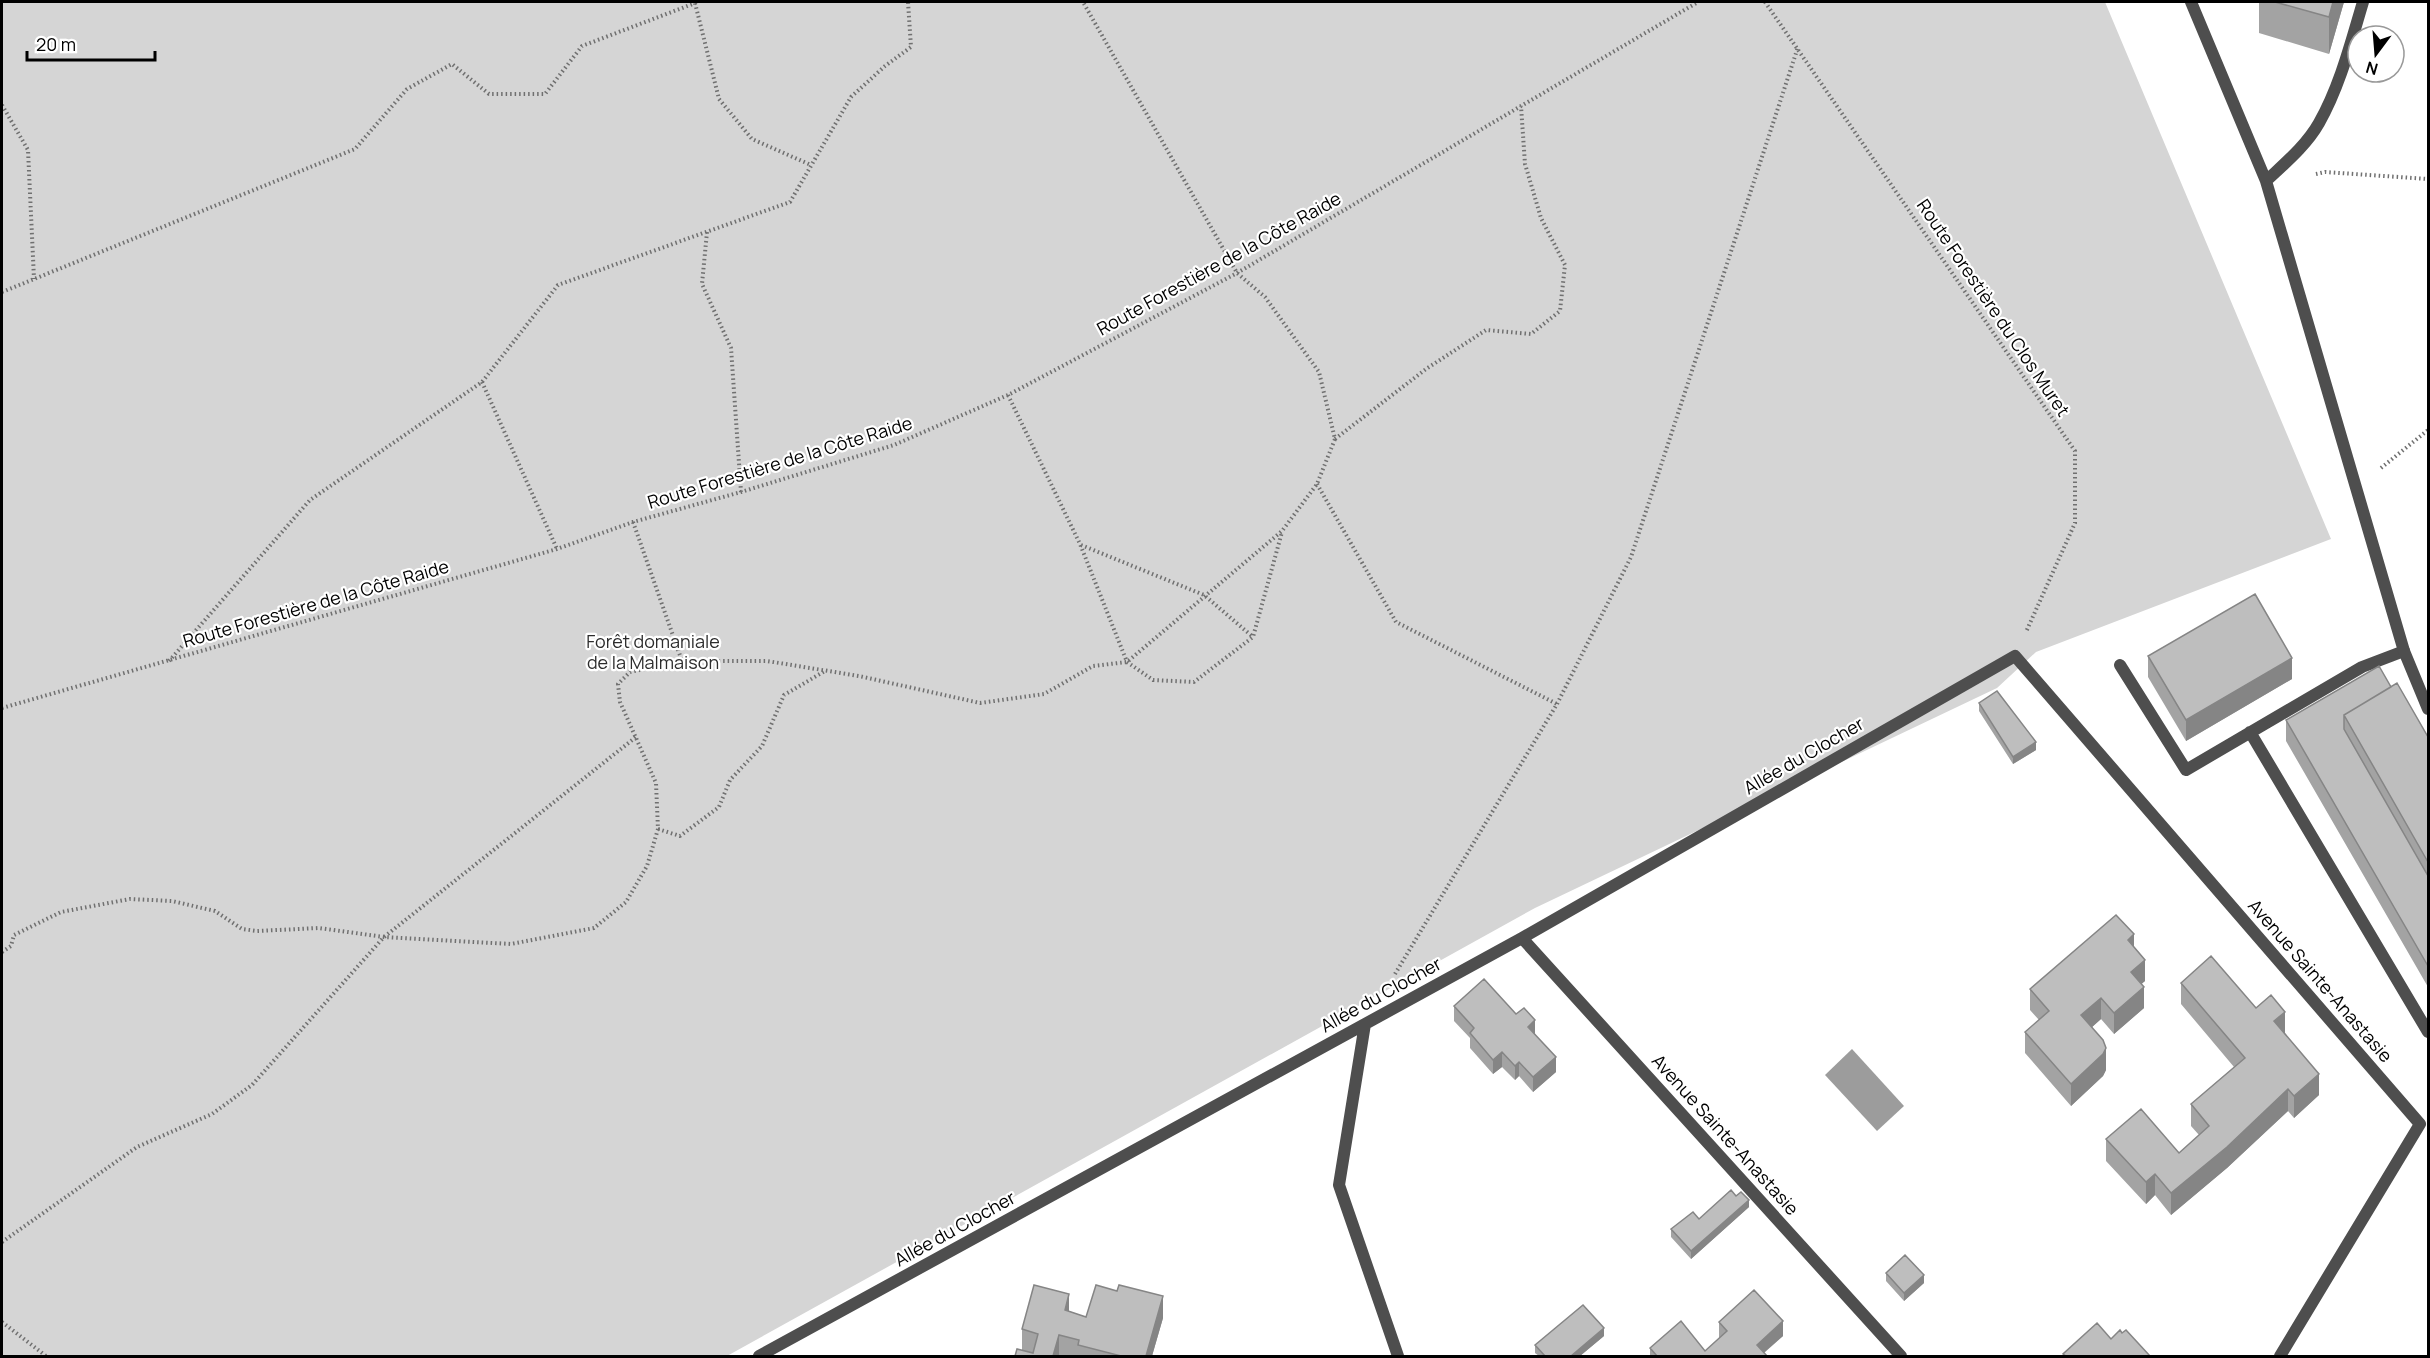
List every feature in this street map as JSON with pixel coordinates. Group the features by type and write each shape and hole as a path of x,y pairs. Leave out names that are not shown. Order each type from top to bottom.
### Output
{"street":[{"path":"2191,2 2266,181 2404,651 2428,709"},
{"path":"2266,181 2296,152 2319,124 2344,66 2363,2"},
{"path":"2120,665 2186,770 2362,668 2404,651"},
{"name":"Allée du Clocher","path":"759,1356 1522,938 2015,656"},
{"name":"Avenue Sainte-Anastasie","path":"2015,656 2420,1124 2280,1356"},
{"path":"2250,732 2428,1032"},
{"name":"Avenue Sainte-Anastasie","path":"1522,938 1901,1356"},
{"path":"1365,1024 1340,1185 1398,1356"}],"path":[{"path":"2,292 82,257 355,149 407,89 452,64 489,93 545,94 582,46 697,2 719,99 752,139 812,165"},
{"path":"169,661 310,500 482,382 558,285 790,202 851,98 885,66 911,47 908,2"},
{"path":"1083,2 1237,273 1265,297 1318,372 1335,439"},
{"name":"Route Forestière de la Côte Raide","path":"2,708 557,549 633,522 894,445 1008,395 1237,273 1698,2"},
{"name":"Route Forestière du Clos Muret","path":"1765,2 2075,452 2075,523 2015,656"},
{"path":"1365,1024 1557,704 1631,557 1798,47"},
{"path":"2,105 28,150 34,279"},
{"path":"2,952 11,946 15,935 61,912 130,899 172,901 215,911 242,929 256,931 319,928 384,937 511,944 594,928 626,902 646,866 658,829 656,783 620,702 618,684 630,672 682,661 767,661 980,702 1044,694 1093,666 1127,662 1282,531 1317,484 1335,439 1426,369 1486,330 1531,334 1560,311 1565,265 1541,218 1525,164 1521,106"},
{"path":"2266,181 2325,172 2428,178"},
{"path":"706,232 702,284 731,348 741,492"},
{"path":"482,382 557,549"},
{"path":"1008,395 1080,544 1127,662 1153,680 1194,682 1253,637 1282,531"},
{"path":"2354,484 2388,464 2428,430"},
{"path":"1317,484 1396,622 1557,704"},
{"path":"633,522 682,661"},
{"path":"1080,544 1204,595 1253,637"},
{"path":"658,829 680,836 719,807 730,780 762,746 784,695 825,671"},
{"path":"2,1242 137,1147 212,1114 252,1085 384,937 636,737"},
{"path":"2,1322 46,1356"}],"green space":[{"name":"Forêt domaniale de la Malmaison","path":"2,2 2105,2 2331,539 2036,652 1997,688 1535,908 727,1356 2,1356"}],"shaded area":[{"path":"1852,1049 1904,1106 1877,1131 1825,1075"}],"building":[{"path":"2275,2 2333,2 2329,17"},
{"path":"2255,594 2292,658 2186,720 2148,656"},
{"path":"2379,666 2391,687 2344,715 2344,729 2428,876 2428,966 2286,720"},
{"path":"2397,683 2428,737 2428,862 2344,715"},
{"path":"1997,691 2036,742 2013,757 1979,703"},
{"path":"2116,915 2134,934 2128,940 2145,960 2131,972 2144,987 2114,1013 2101,998 2081,1015 2103,1040 2106,1048 2103,1054 2071,1084 2025,1032 2049,1011 2030,989"},
{"path":"2211,956 2256,1008 2271,995 2285,1012 2274,1021 2319,1074 2294,1096 2288,1089 2227,1147 2171,1193 2155,1174 2146,1182 2106,1139 2141,1109 2179,1153 2209,1126 2191,1104 2245,1058 2181,983"},
{"path":"1484,979 1516,1014 1524,1008 1535,1020 1528,1027 1556,1057 1533,1077 1519,1062 1515,1066 1502,1052 1493,1060 1470,1033 1474,1028 1454,1006"},
{"path":"1731,1190 1736,1196 1741,1192 1749,1200 1691,1251 1671,1229 1693,1212 1699,1219"},
{"path":"1905,1255 1924,1275 1904,1293 1886,1273"},
{"path":"1034,1285 1069,1294 1065,1310 1086,1317 1096,1285 1117,1291 1119,1285 1163,1296 1146,1356 1121,1356 1078,1345 1079,1340 1059,1335 1053,1356 1015,1356 1017,1349 1033,1353 1038,1334 1022,1329"},
{"path":"1754,1290 1783,1321 1757,1345 1767,1356 1657,1356 1650,1348 1681,1321 1705,1351 1727,1331 1719,1322"},
{"path":"1583,1305 1604,1328 1571,1356 1545,1356 1535,1345"},
{"path":"2097,1323 2111,1339 2120,1330 2122,1333 2126,1330 2150,1356 2066,1356 2063,1354"}]}
